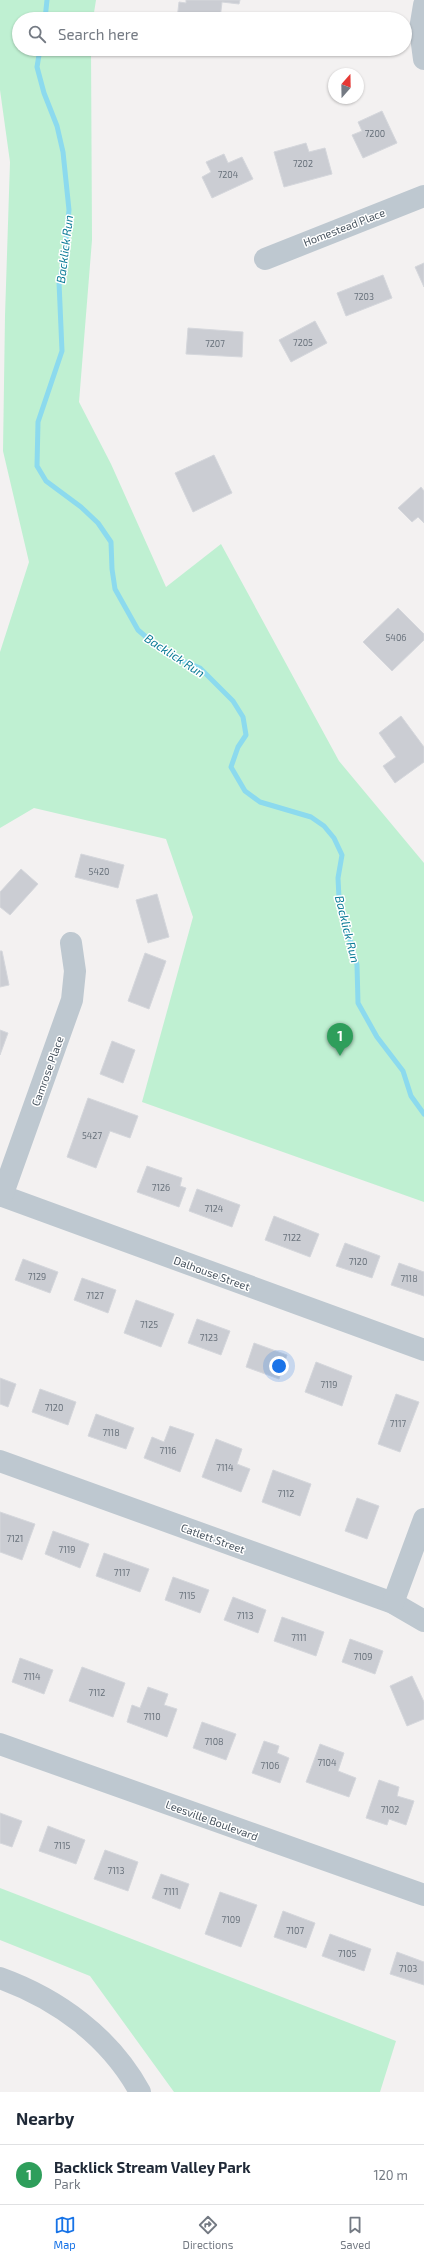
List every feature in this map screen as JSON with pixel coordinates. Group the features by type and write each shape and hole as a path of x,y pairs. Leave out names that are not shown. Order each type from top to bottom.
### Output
{"street":[{"path":"424,5 420,29 424,60"},
{"name":"Homestead Place","path":"265,259 424,196"},
{"name":"Camrose Place","path":"1,1196 72,1000 75,971 71,943"},
{"name":"Dalhouse Street","path":"1,1196 424,1350"},
{"name":"Catlett Street","path":"0,1461 393,1603 424,1621"},
{"path":"393,1603 424,1519"},
{"name":"Leesville Boulevard","path":"0,1744 424,1895"},
{"path":"0,1978 37,1993 84,2024 119,2060 140,2092"}],"green space":[{"path":"0,0 96,0 94,12 12,12 12,56 91,56 92,240 79,402 111,464 166,587 221,544 339,761 424,863 424,1202 142,1102 193,917 166,839 34,808 0,828 0,652 29,562 3,451 5,316 10,162 0,90"},
{"path":"0,1888 396,2041 380,2092 174,2092 90,1976 0,1940"}],"building":[{"path":"186,0 240,0 239,4 222,2 221,12 178,12 179,2 186,3"},
{"path":"382,111 397,143 363,158 352,135 362,131 358,122"},
{"path":"306,143 309,152 325,148 332,174 284,187 274,152"},
{"path":"224,154 228,163 242,157 253,179 212,198 202,177 211,172 206,162"},
{"path":"424,263 424,287 415,267"},
{"path":"383,275 392,298 346,316 337,293"},
{"path":"315,321 327,343 291,362 279,340"},
{"path":"188,328 243,332 242,357 186,354"},
{"path":"214,455 232,493 193,512 175,473"},
{"path":"421,487 424,491 424,523 418,517 412,522 398,508"},
{"path":"398,608 424,634 424,640 392,671 363,642"},
{"path":"401,716 424,747 424,762 395,783 383,766 396,757 379,733"},
{"path":"81,854 124,865 118,888 75,877"},
{"path":"21,869 38,884 10,915 0,907 0,892"},
{"path":"157,894 169,937 148,943 136,900"},
{"path":"0,951 2,951 9,985 0,987"},
{"path":"145,953 166,961 149,1009 128,1001"},
{"path":"0,1030 8,1033 0,1055"},
{"path":"112,1041 135,1050 123,1083 100,1074"},
{"path":"88,1098 138,1116 130,1138 110,1131 96,1168 67,1157"},
{"path":"147,1166 182,1178 180,1186 186,1188 179,1207 137,1192"},
{"path":"197,1189 240,1205 232,1227 189,1211"},
{"path":"274,1216 319,1234 310,1257 265,1240"},
{"path":"345,1243 380,1256 372,1278 336,1266"},
{"path":"23,1259 58,1272 50,1293 15,1280"},
{"path":"399,1263 424,1272 424,1296 391,1285"},
{"path":"82,1278 116,1290 108,1313 74,1300"},
{"path":"136,1300 174,1314 161,1347 124,1333"},
{"path":"197,1319 230,1331 221,1355 188,1343"},
{"path":"254,1343 287,1355 279,1379 246,1367"},
{"path":"316,1362 352,1376 342,1406 305,1392"},
{"path":"0,1378 16,1384 8,1407 0,1404"},
{"path":"40,1389 76,1402 68,1425 32,1412"},
{"path":"396,1394 419,1402 400,1452 378,1444"},
{"path":"96,1414 134,1428 126,1449 88,1436"},
{"path":"170,1426 194,1434 180,1472 144,1458 152,1437 164,1442"},
{"path":"216,1439 242,1449 237,1464 250,1469 241,1492 202,1477"},
{"path":"273,1470 311,1484 300,1516 262,1502"},
{"path":"357,1498 379,1506 367,1539 345,1531"},
{"path":"0,1512 35,1524 22,1560 0,1552"},
{"path":"53,1531 89,1544 80,1568 45,1554"},
{"path":"104,1553 149,1569 140,1592 96,1576"},
{"path":"173,1577 209,1590 200,1613 165,1600"},
{"path":"233,1597 266,1610 258,1633 224,1620"},
{"path":"282,1617 324,1632 316,1656 274,1641"},
{"path":"350,1639 383,1651 375,1674 342,1662"},
{"path":"20,1658 53,1670 44,1694 12,1682"},
{"path":"82,1667 125,1683 113,1717 69,1701"},
{"path":"412,1676 424,1702 424,1719 407,1726 390,1686"},
{"path":"148,1687 168,1694 164,1705 177,1709 167,1737 127,1722 132,1705 140,1708"},
{"path":"202,1722 236,1734 226,1760 193,1748"},
{"path":"264,1741 279,1746 277,1753 289,1758 280,1783 252,1773"},
{"path":"320,1744 344,1753 338,1771 356,1778 349,1797 306,1782"},
{"path":"379,1780 399,1787 397,1796 414,1801 406,1825 389,1819 387,1825 366,1818"},
{"path":"0,1813 22,1821 12,1847 0,1843"},
{"path":"48,1826 85,1840 76,1864 39,1851"},
{"path":"105,1850 138,1862 128,1891 94,1879"},
{"path":"161,1874 189,1884 180,1909 152,1898"},
{"path":"220,1892 257,1905 241,1947 205,1934"},
{"path":"283,1911 315,1923 306,1948 274,1937"},
{"path":"330,1934 371,1949 364,1971 322,1956"},
{"path":"397,1952 424,1962 424,1985 390,1974"}],"waterway":[{"name":"Backlick Run","path":"46,12 47,0"},
{"name":"Backlick Run","path":"39,56 37,67 44,93 57,126 63,152 69,210 64,260 59,282 62,351 38,422 37,466 46,481 81,507 98,523 111,542 112,569 115,589 138,630 152,642 181,660 200,668 233,701 243,717 246,735 238,747 231,767 245,791 260,802 311,817 324,826 334,838 342,855 338,878 339,898 357,965 358,1003 377,1037 403,1071 411,1096 424,1114"}],"place":[{"name":"Backlick Stream Valley Park","path":"340,1056"}]}
